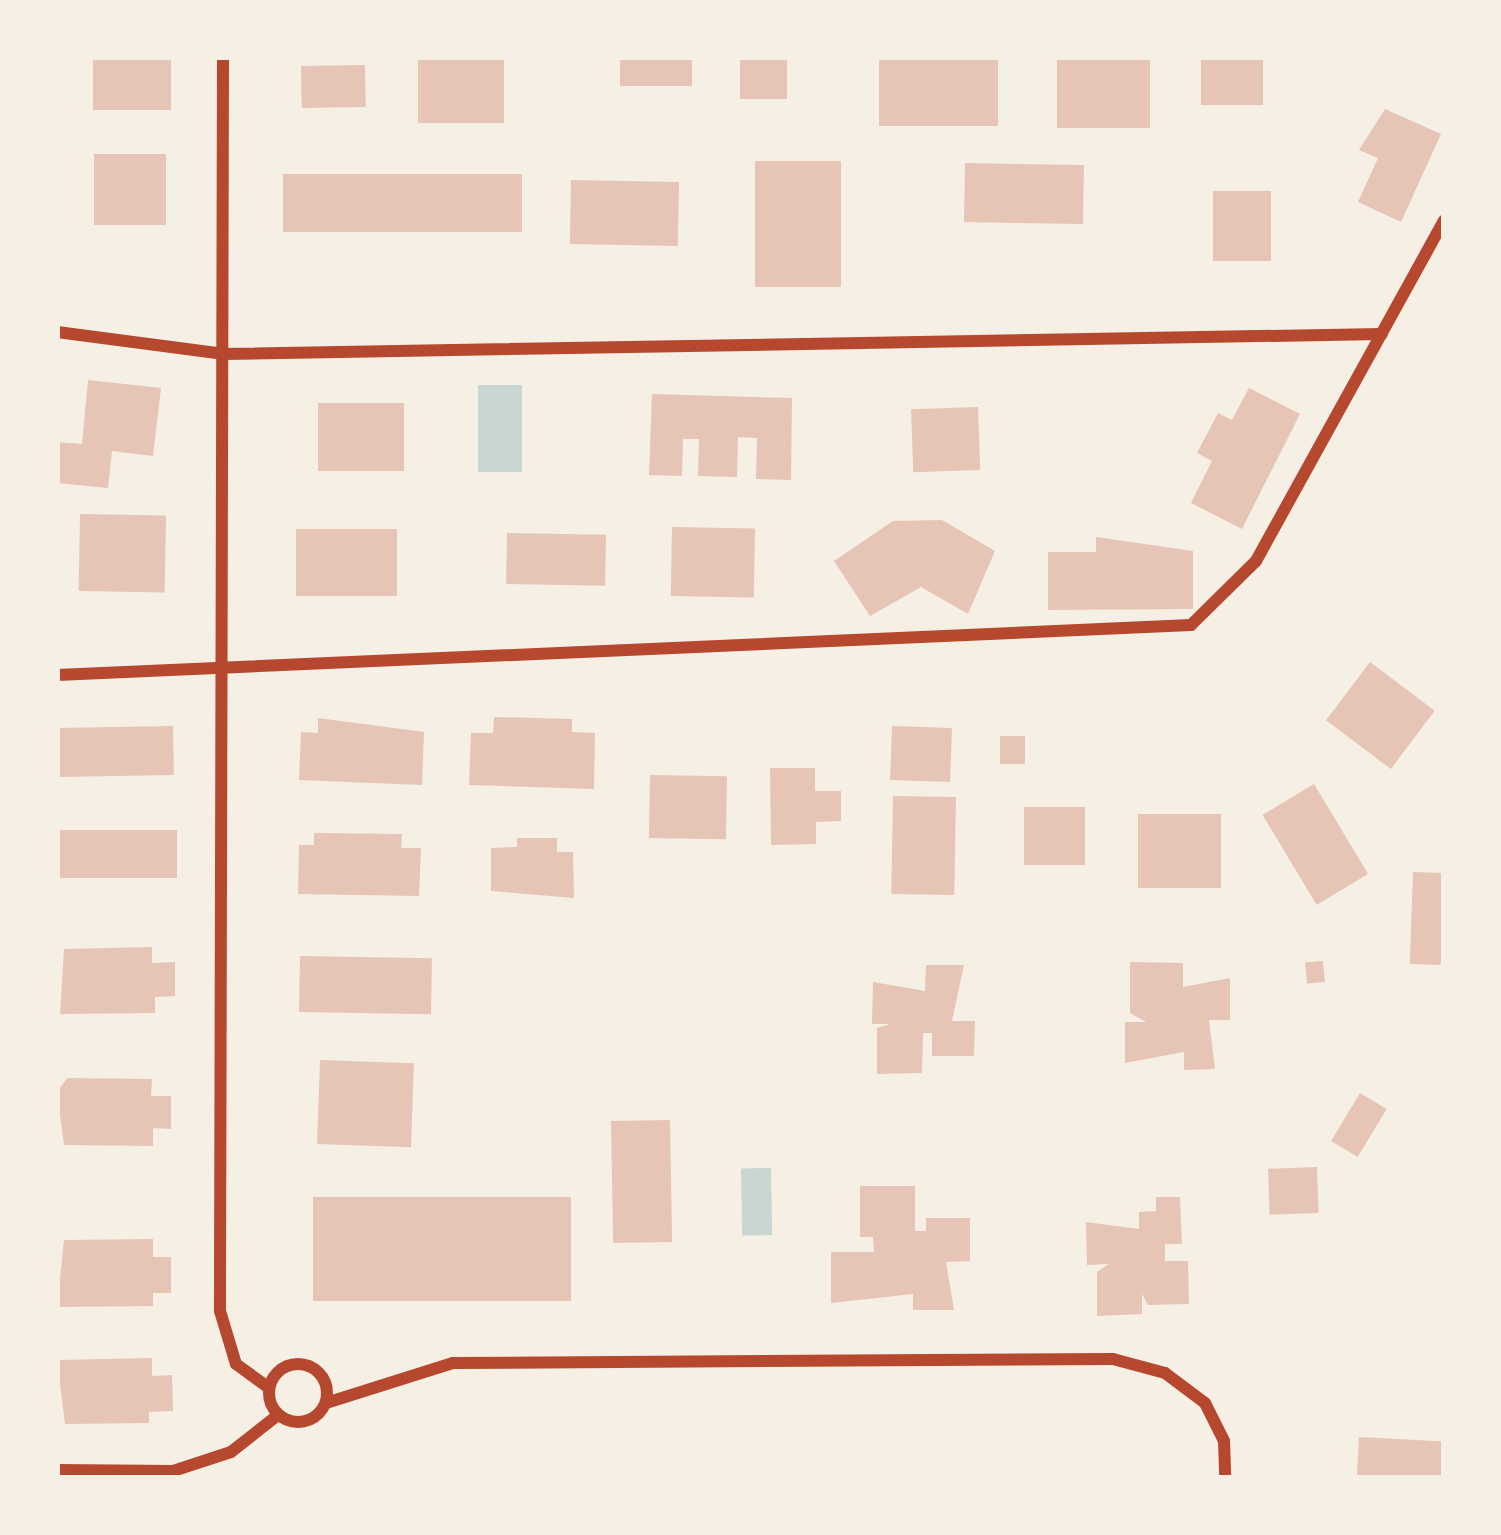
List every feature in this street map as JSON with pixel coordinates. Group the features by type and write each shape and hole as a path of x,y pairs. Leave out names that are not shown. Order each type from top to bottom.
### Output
{"street":[{"path":"224,57 220,1310 236,1364 269,1388 278,1414"},
{"path":"57,675 1191,625 1244,580 1444,220"},
{"path":"57,332 223,354 1382,334"},
{"path":"278,1414 304,1422 326,1403 453,1363 1113,1358 1165,1373 1205,1403 1224,1441 1225,1478"},
{"path":"269,1388 285,1366 305,1364 326,1383 326,1403"},
{"path":"57,1470 173,1471 231,1452 278,1414"}],"shaded area":[{"path":"478,385 522,385 522,472 478,472"},
{"path":"771,1168 772,1235 742,1236 741,1169"}],"building":[{"path":"93,57 171,57 171,110 93,110"},
{"path":"418,57 504,57 504,123 418,123"},
{"path":"620,57 692,57 692,86 620,86"},
{"path":"740,57 787,57 787,99 740,99"},
{"path":"879,57 998,57 998,126 879,126"},
{"path":"1057,57 1150,57 1150,128 1057,128"},
{"path":"1201,57 1263,57 1263,105 1201,105"},
{"path":"365,65 366,107 302,108 301,66"},
{"path":"1385,109 1441,134 1401,222 1358,202 1378,158 1359,150"},
{"path":"94,154 166,154 166,225 94,225"},
{"path":"755,161 841,161 841,287 755,287"},
{"path":"965,163 1084,165 1083,224 964,222"},
{"path":"283,174 522,174 522,232 283,232"},
{"path":"571,180 679,182 678,246 570,244"},
{"path":"1213,191 1271,191 1271,261 1213,261"},
{"path":"88,380 161,388 153,456 112,451 108,488 57,483 57,442 82,444"},
{"path":"1249,388 1300,414 1242,529 1191,503 1212,461 1197,453 1218,413 1232,420"},
{"path":"652,394 792,398 791,480 756,479 757,438 738,437 737,477 698,476 699,439 683,439 682,476 649,475"},
{"path":"318,403 404,403 404,471 318,471"},
{"path":"978,407 980,470 913,472 911,409"},
{"path":"80,514 166,516 165,592 79,591"},
{"path":"942,520 995,551 968,614 921,587 870,616 834,561 893,521"},
{"path":"672,527 755,528 754,597 671,596"},
{"path":"296,529 397,529 397,596 296,596"},
{"path":"507,533 606,535 605,586 506,584"},
{"path":"1096,537 1193,551 1193,609 1048,610 1048,552 1096,552"},
{"path":"1370,662 1435,711 1391,769 1326,720"},
{"path":"494,717 572,719 572,732 595,733 594,789 469,785 471,733 493,733"},
{"path":"318,718 424,732 422,785 299,780 301,732 318,733"},
{"path":"173,726 174,775 58,777 57,728"},
{"path":"892,726 952,728 950,782 890,780"},
{"path":"1000,736 1025,736 1025,764 1000,764"},
{"path":"770,768 815,768 815,791 841,791 841,821 816,822 816,844 771,845"},
{"path":"650,775 727,776 726,839 649,838"},
{"path":"1314,784 1368,874 1317,905 1263,815"},
{"path":"893,796 956,797 954,895 891,894"},
{"path":"1024,807 1085,807 1085,865 1024,865"},
{"path":"1138,814 1221,814 1221,888 1138,888"},
{"path":"57,830 177,830 177,878 57,878"},
{"path":"314,833 402,834 401,848 421,848 419,896 298,894 299,845 314,845"},
{"path":"517,838 557,838 557,852 573,852 574,898 491,891 491,848 517,847"},
{"path":"1413,872 1444,873 1441,965 1410,964"},
{"path":"152,947 152,963 175,962 175,996 155,997 155,1013 60,1014 64,949"},
{"path":"300,956 432,958 431,1014 299,1012"},
{"path":"1323,961 1325,982 1307,983 1305,963"},
{"path":"1130,962 1183,963 1183,987 1230,978 1230,1020 1209,1020 1215,1069 1184,1070 1184,1052 1125,1063 1125,1022 1146,1022 1130,1013"},
{"path":"926,965 964,965 952,1021 975,1021 974,1056 932,1056 932,1033 923,1033 922,1073 877,1074 877,1028 890,1024 872,1024 873,982 925,991"},
{"path":"320,1060 414,1063 411,1147 317,1144"},
{"path":"67,1078 152,1079 151,1096 171,1096 171,1129 153,1128 153,1146 64,1145 57,1092"},
{"path":"1360,1093 1387,1109 1358,1157 1331,1141"},
{"path":"670,1120 672,1242 613,1243 611,1121"},
{"path":"1317,1167 1319,1213 1270,1215 1268,1169"},
{"path":"860,1186 915,1186 915,1231 926,1231 926,1218 970,1218 970,1261 946,1262 954,1310 913,1310 913,1294 831,1303 831,1252 874,1252 873,1237 860,1237"},
{"path":"313,1197 571,1197 571,1301 313,1301"},
{"path":"1156,1197 1180,1197 1182,1244 1165,1244 1165,1261 1188,1261 1189,1304 1148,1305 1142,1294 1142,1314 1097,1316 1097,1272 1109,1264 1087,1265 1086,1222 1139,1229 1139,1212 1156,1211"},
{"path":"153,1239 153,1257 171,1257 171,1293 153,1293 153,1306 57,1307 64,1240"},
{"path":"152,1358 152,1376 172,1375 173,1411 149,1412 149,1423 65,1424 57,1360"},
{"path":"1359,1437 1444,1441 1442,1478 1357,1478"}]}
